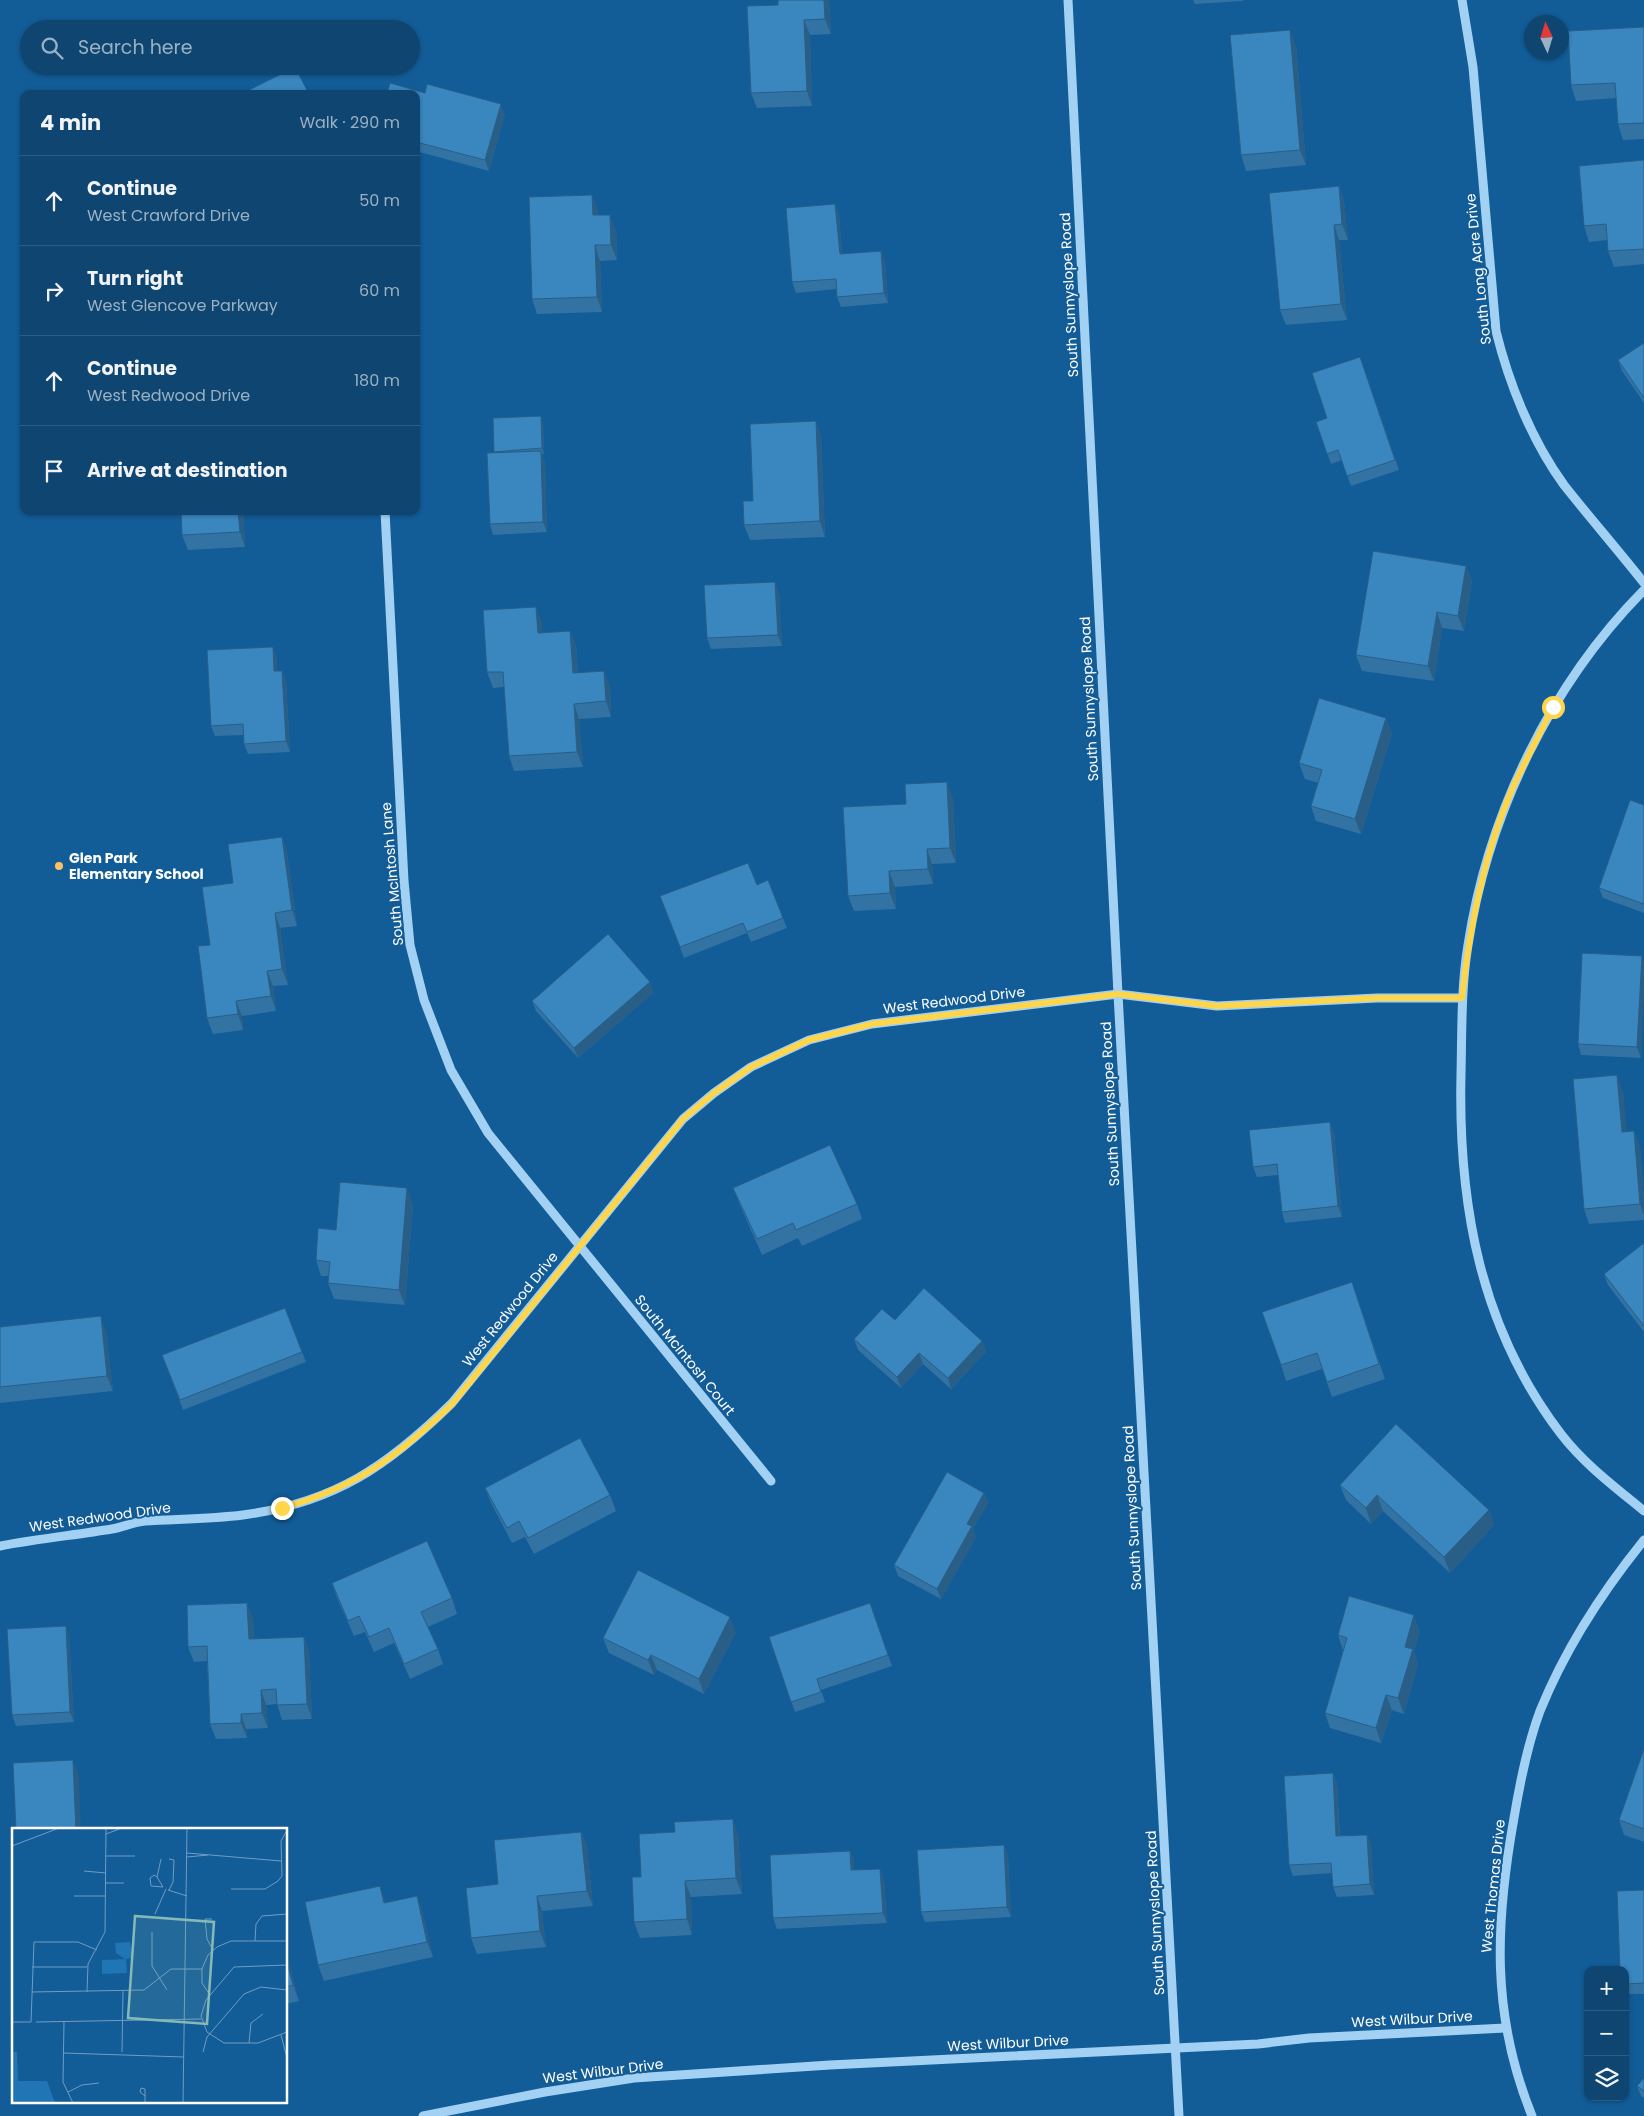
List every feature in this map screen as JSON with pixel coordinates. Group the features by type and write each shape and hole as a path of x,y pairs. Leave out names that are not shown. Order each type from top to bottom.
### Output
{"street":[{"name":"South Sunnyslope Road","path":"1068,0 1118,994 1179,2116"},
{"name":"South Long Acre Drive","path":"1462,0 1473,67 1496,331 1505,366 1534,434 1563,483 1644,583"},
{"name":"South McIntosh Lane","path":"385,515 404,881 410,945 424,1000 451,1070 488,1133 578,1247"},
{"path":"1644,590 1616,618 1553,707 1508,799 1486,864 1468,945 1462,998 1460,1129 1467,1210 1482,1280 1501,1331 1529,1386 1561,1434 1594,1470 1644,1511"},
{"name":"West Redwood Drive","path":"0,1546 142,1522 242,1515 282,1508 316,1499 351,1482 391,1458 415,1440 452,1404 683,1119 714,1093 751,1067 809,1040 872,1024 1118,994 1217,1006 1377,998 1462,998"},
{"name":"South McIntosh Court","path":"578,1247 771,1481"},
{"name":"West Thomas Drive","path":"1505,2028 1499,1961 1507,1857 1523,1766 1540,1711 1577,1636 1612,1580 1644,1540"},
{"path":"1505,2028 1519,2084 1532,2116"},
{"name":"West Wilbur Drive","path":"423,2116 544,2092 634,2078 830,2065 1176,2048 1505,2028"}],"building":[{"path":"778,0 824,0 825,19 804,20 807,91 751,93 747,6 778,5"},
{"path":"1644,27 1644,123 1618,124 1615,83 1571,85 1569,31"},
{"path":"1290,30 1300,150 1241,155 1230,35"},
{"path":"279,75 299,75 307,90 249,90"},
{"path":"390,83 414,90 388,90"},
{"path":"427,84 501,104 485,160 420,143 420,92 425,93"},
{"path":"1644,160 1644,249 1608,251 1606,224 1584,226 1579,166"},
{"path":"1339,186 1342,224 1334,225 1341,304 1280,310 1269,193"},
{"path":"592,195 593,215 610,215 611,245 595,245 597,297 532,299 529,197"},
{"path":"835,204 840,254 881,251 884,293 837,297 836,279 792,282 786,208"},
{"path":"1644,343 1644,398 1618,360"},
{"path":"1360,357 1395,460 1347,476 1338,450 1327,454 1316,422 1327,418 1312,373"},
{"path":"541,416 542,448 494,452 493,418"},
{"path":"816,421 820,521 744,525 743,501 753,501 750,424"},
{"path":"541,451 543,522 490,524 487,453"},
{"path":"181,515 238,515 240,532 182,535"},
{"path":"1373,551 1466,566 1458,616 1437,612 1428,666 1356,655"},
{"path":"775,582 778,635 707,638 704,585"},
{"path":"536,607 538,633 570,631 573,673 604,671 606,701 574,704 577,752 509,756 503,672 487,672 483,610"},
{"path":"273,647 274,671 282,671 286,741 244,744 243,724 211,726 207,650"},
{"path":"1319,698 1386,718 1355,819 1311,806 1322,770 1299,763"},
{"path":"947,782 950,848 927,849 928,869 889,871 890,893 848,896 843,807 906,804 905,784"},
{"path":"1630,800 1644,805 1644,904 1599,888"},
{"path":"282,837 292,910 275,913 282,969 267,971 271,996 236,1001 238,1014 207,1018 198,946 210,945 202,887 233,883 228,844"},
{"path":"748,863 757,885 768,880 783,918 747,932 743,923 680,947 660,896"},
{"path":"608,934 650,982 574,1048 532,1001"},
{"path":"1582,953 1642,956 1637,1047 1578,1044"},
{"path":"1617,1075 1622,1132 1634,1131 1640,1204 1584,1209 1573,1079"},
{"path":"1330,1122 1338,1206 1282,1212 1277,1164 1253,1167 1249,1130"},
{"path":"830,1145 857,1204 796,1230 793,1223 757,1239 733,1188"},
{"path":"340,1182 407,1188 399,1290 328,1283 330,1262 316,1260 318,1228 336,1230"},
{"path":"1644,1243 1644,1326 1604,1274"},
{"path":"1352,1282 1379,1364 1327,1382 1317,1353 1281,1365 1262,1312"},
{"path":"924,1288 982,1341 948,1378 919,1353 897,1377 854,1339 882,1309 895,1320"},
{"path":"285,1308 302,1352 180,1400 162,1355"},
{"path":"101,1316 107,1376 0,1387 0,1327"},
{"path":"1396,1424 1489,1510 1444,1557 1377,1495 1366,1508 1340,1485"},
{"path":"580,1438 610,1495 528,1538 519,1521 507,1528 485,1488"},
{"path":"947,1472 984,1493 967,1524 972,1526 937,1589 894,1565"},
{"path":"427,1541 452,1598 421,1612 438,1649 404,1664 389,1628 369,1637 359,1616 348,1621 332,1583"},
{"path":"638,1570 730,1617 699,1679 651,1655 648,1660 603,1638"},
{"path":"1349,1596 1414,1615 1405,1647 1413,1649 1398,1698 1386,1695 1376,1728 1325,1713 1347,1638 1338,1635"},
{"path":"247,1603 249,1639 304,1637 307,1704 277,1705 276,1689 261,1690 262,1713 241,1714 241,1723 210,1724 207,1646 188,1647 187,1605"},
{"path":"870,1603 888,1655 817,1679 821,1692 791,1702 769,1637"},
{"path":"66,1626 70,1712 12,1715 7,1629"},
{"path":"1644,1749 1644,1829 1619,1820"},
{"path":"73,1760 76,1828 16,1828 13,1763"},
{"path":"1333,1773 1336,1836 1367,1835 1370,1884 1333,1887 1331,1863 1289,1865 1284,1776"},
{"path":"733,1819 736,1878 685,1881 687,1919 634,1922 632,1877 641,1877 639,1834 675,1832 674,1822"},
{"path":"581,1832 587,1891 537,1896 540,1931 471,1938 466,1888 498,1884 494,1840"},
{"path":"1004,1845 1007,1907 921,1912 917,1850"},
{"path":"850,1851 851,1870 880,1869 883,1913 773,1918 770,1855"},
{"path":"380,1886 384,1903 417,1896 427,1942 318,1965 305,1902"},
{"path":"1644,1890 1644,1983 1629,1984 1629,1966 1620,1966 1617,1891"},
{"path":"288,1966 293,1985 288,1986"},
{"path":"1644,2078 1644,2091 1637,2086"}],"place":[{"name":"Glen Park Elementary School","path":"59,866"}],"route":[{"path":"282,1508 316,1499 351,1482 391,1458 415,1440 452,1404 683,1119 714,1093 751,1067 809,1040 872,1024 1118,994 1217,1006 1377,998 1414,1000 1462,998 1468,945 1486,864 1508,799 1553,707"}]}
